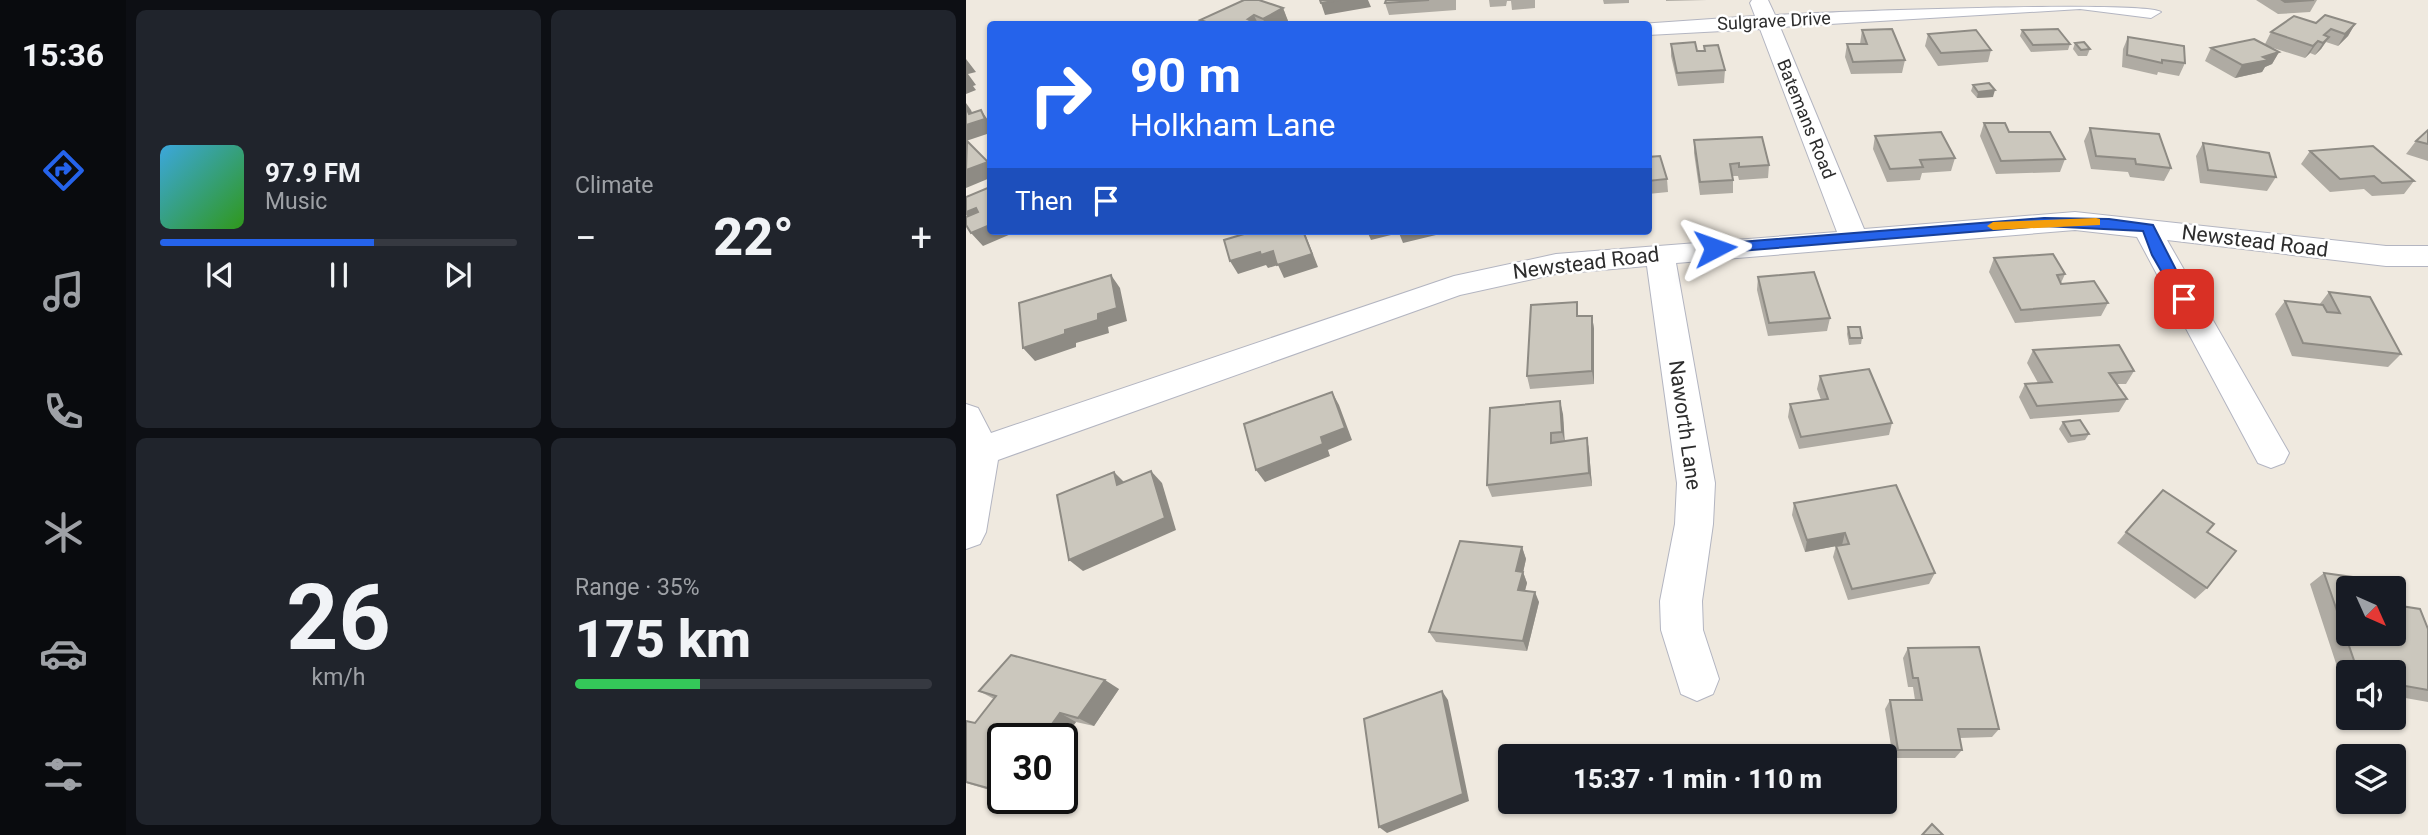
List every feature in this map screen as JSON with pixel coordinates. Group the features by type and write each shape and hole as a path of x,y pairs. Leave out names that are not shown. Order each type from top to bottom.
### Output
{"street":[{"name":"Sulgrave Drive","path":"1652,28 1763,11 2080,3 2151,12"},
{"name":"Batemans Road","path":"1763,11 1853,237"},
{"name":"Newstead Road","path":"981,452 1454,286 1556,264 1853,237 2075,221 2373,255 2428,256"},
{"path":"2148,228 2159,255 2271,453"},
{"name":"Naworth Lane","path":"1660,253 1696,483 1694,524 1681,601 1682,630 1697,679"},
{"path":"966,418 981,452 966,532"}],"building":[{"path":"1244,0 1259,0 1283,8 1263,19 1254,15 1248,19 1252,20 1250,21 1200,20"},
{"path":"1386,0 1429,0 1385,3"},
{"path":"2282,0 2314,0 2285,2"},
{"path":"2325,15 2355,24 2345,34 2331,29 2324,35 2329,37 2323,43 2318,41 2313,46 2271,32 2294,16 2316,23"},
{"path":"1892,29 1905,60 1853,62 1847,44 1867,44 1862,30"},
{"path":"2058,29 2070,44 2033,45 2022,30"},
{"path":"1976,30 1991,50 1941,53 1928,34"},
{"path":"2128,37 2184,46 2185,63 2162,60 2162,63 2127,55"},
{"path":"2254,39 2279,52 2263,57 2269,60 2242,65 2211,48"},
{"path":"1695,42 1697,51 1705,51 1704,46 1718,45 1725,70 1677,73 1671,44"},
{"path":"2084,42 2090,49 2081,50 2075,43"},
{"path":"1989,83 1995,90 1978,92 1973,85"},
{"path":"966,107 969,114 981,110 985,119 966,125"},
{"path":"1984,123 2005,123 2009,132 2050,132 2065,159 2001,161"},
{"path":"2090,128 2159,134 2171,168 2136,164 2135,159 2096,156"},
{"path":"2428,130 2428,144 2416,141"},
{"path":"1941,132 1955,158 1920,160 1923,167 1890,169 1875,136"},
{"path":"1762,137 1769,165 1739,167 1739,163 1730,164 1733,180 1700,182 1694,140"},
{"path":"967,141 987,162 966,170"},
{"path":"2203,143 2269,153 2276,177 2208,170"},
{"path":"2373,146 2414,181 2382,183 2374,176 2340,179 2310,151"},
{"path":"1660,156 1667,179 1652,181 1652,157"},
{"path":"987,188 987,226 971,233 966,225 966,217 978,212 976,208 966,212 966,197"},
{"path":"1241,235 1305,235 1312,254 1277,265 1273,251 1230,261 1224,240"},
{"path":"2053,254 2065,274 2057,275 2061,284 2094,281 2108,303 2021,310 1994,258"},
{"path":"1814,272 1830,318 1769,323 1758,277"},
{"path":"1111,275 1117,308 1098,314 1098,320 1065,330 1065,334 1023,348 1019,303"},
{"path":"2329,292 2370,297 2401,354 2303,343 2285,301 2323,305 2327,312 2340,313"},
{"path":"1577,302 1577,316 1592,316 1592,371 1527,376 1531,305"},
{"path":"1848,327 1860,327 1862,338 1850,338"},
{"path":"2119,345 2134,371 2109,373 2127,399 2037,406 2025,384 2052,382 2033,350"},
{"path":"1869,369 1892,423 1801,437 1790,404 1828,399 1820,376"},
{"path":"1332,392 1345,428 1321,437 1323,444 1256,470 1244,424"},
{"path":"1560,401 1562,432 1551,433 1551,443 1587,438 1589,473 1487,485 1490,408"},
{"path":"2080,420 2089,434 2071,436 2063,422"},
{"path":"1151,471 1165,518 1069,560 1057,495 1114,472 1117,485"},
{"path":"1896,485 1935,573 1852,589 1836,546 1849,544 1845,533 1807,540 1794,503"},
{"path":"2163,490 2214,524 2207,532 2236,551 2207,588 2126,532"},
{"path":"1460,541 1522,547 1516,571 1523,572 1518,590 1535,592 1523,641 1429,632"},
{"path":"2324,573 2345,576 2336,576 2336,608"},
{"path":"2406,607 2420,609 2428,629 2428,690 2406,686 2406,660 2354,660 2349,646 2406,646"},
{"path":"1979,647 1999,729 1958,729 1962,750 1898,750 1890,700 1922,700 1918,678 1913,678 1908,648"},
{"path":"1011,655 1105,680 1078,718 1060,713 1053,723 987,723 987,788 966,782 966,721 975,723 996,696 979,691"},
{"path":"1442,691 1463,794 1379,827 1364,719"},
{"path":"1932,824 1943,835 1922,835"}],"slow traffic":[{"path":"1993,226 2096,222"}],"route":[{"path":"1715,248 2044,222 2109,223 2148,228 2159,255 2184,299"}]}
